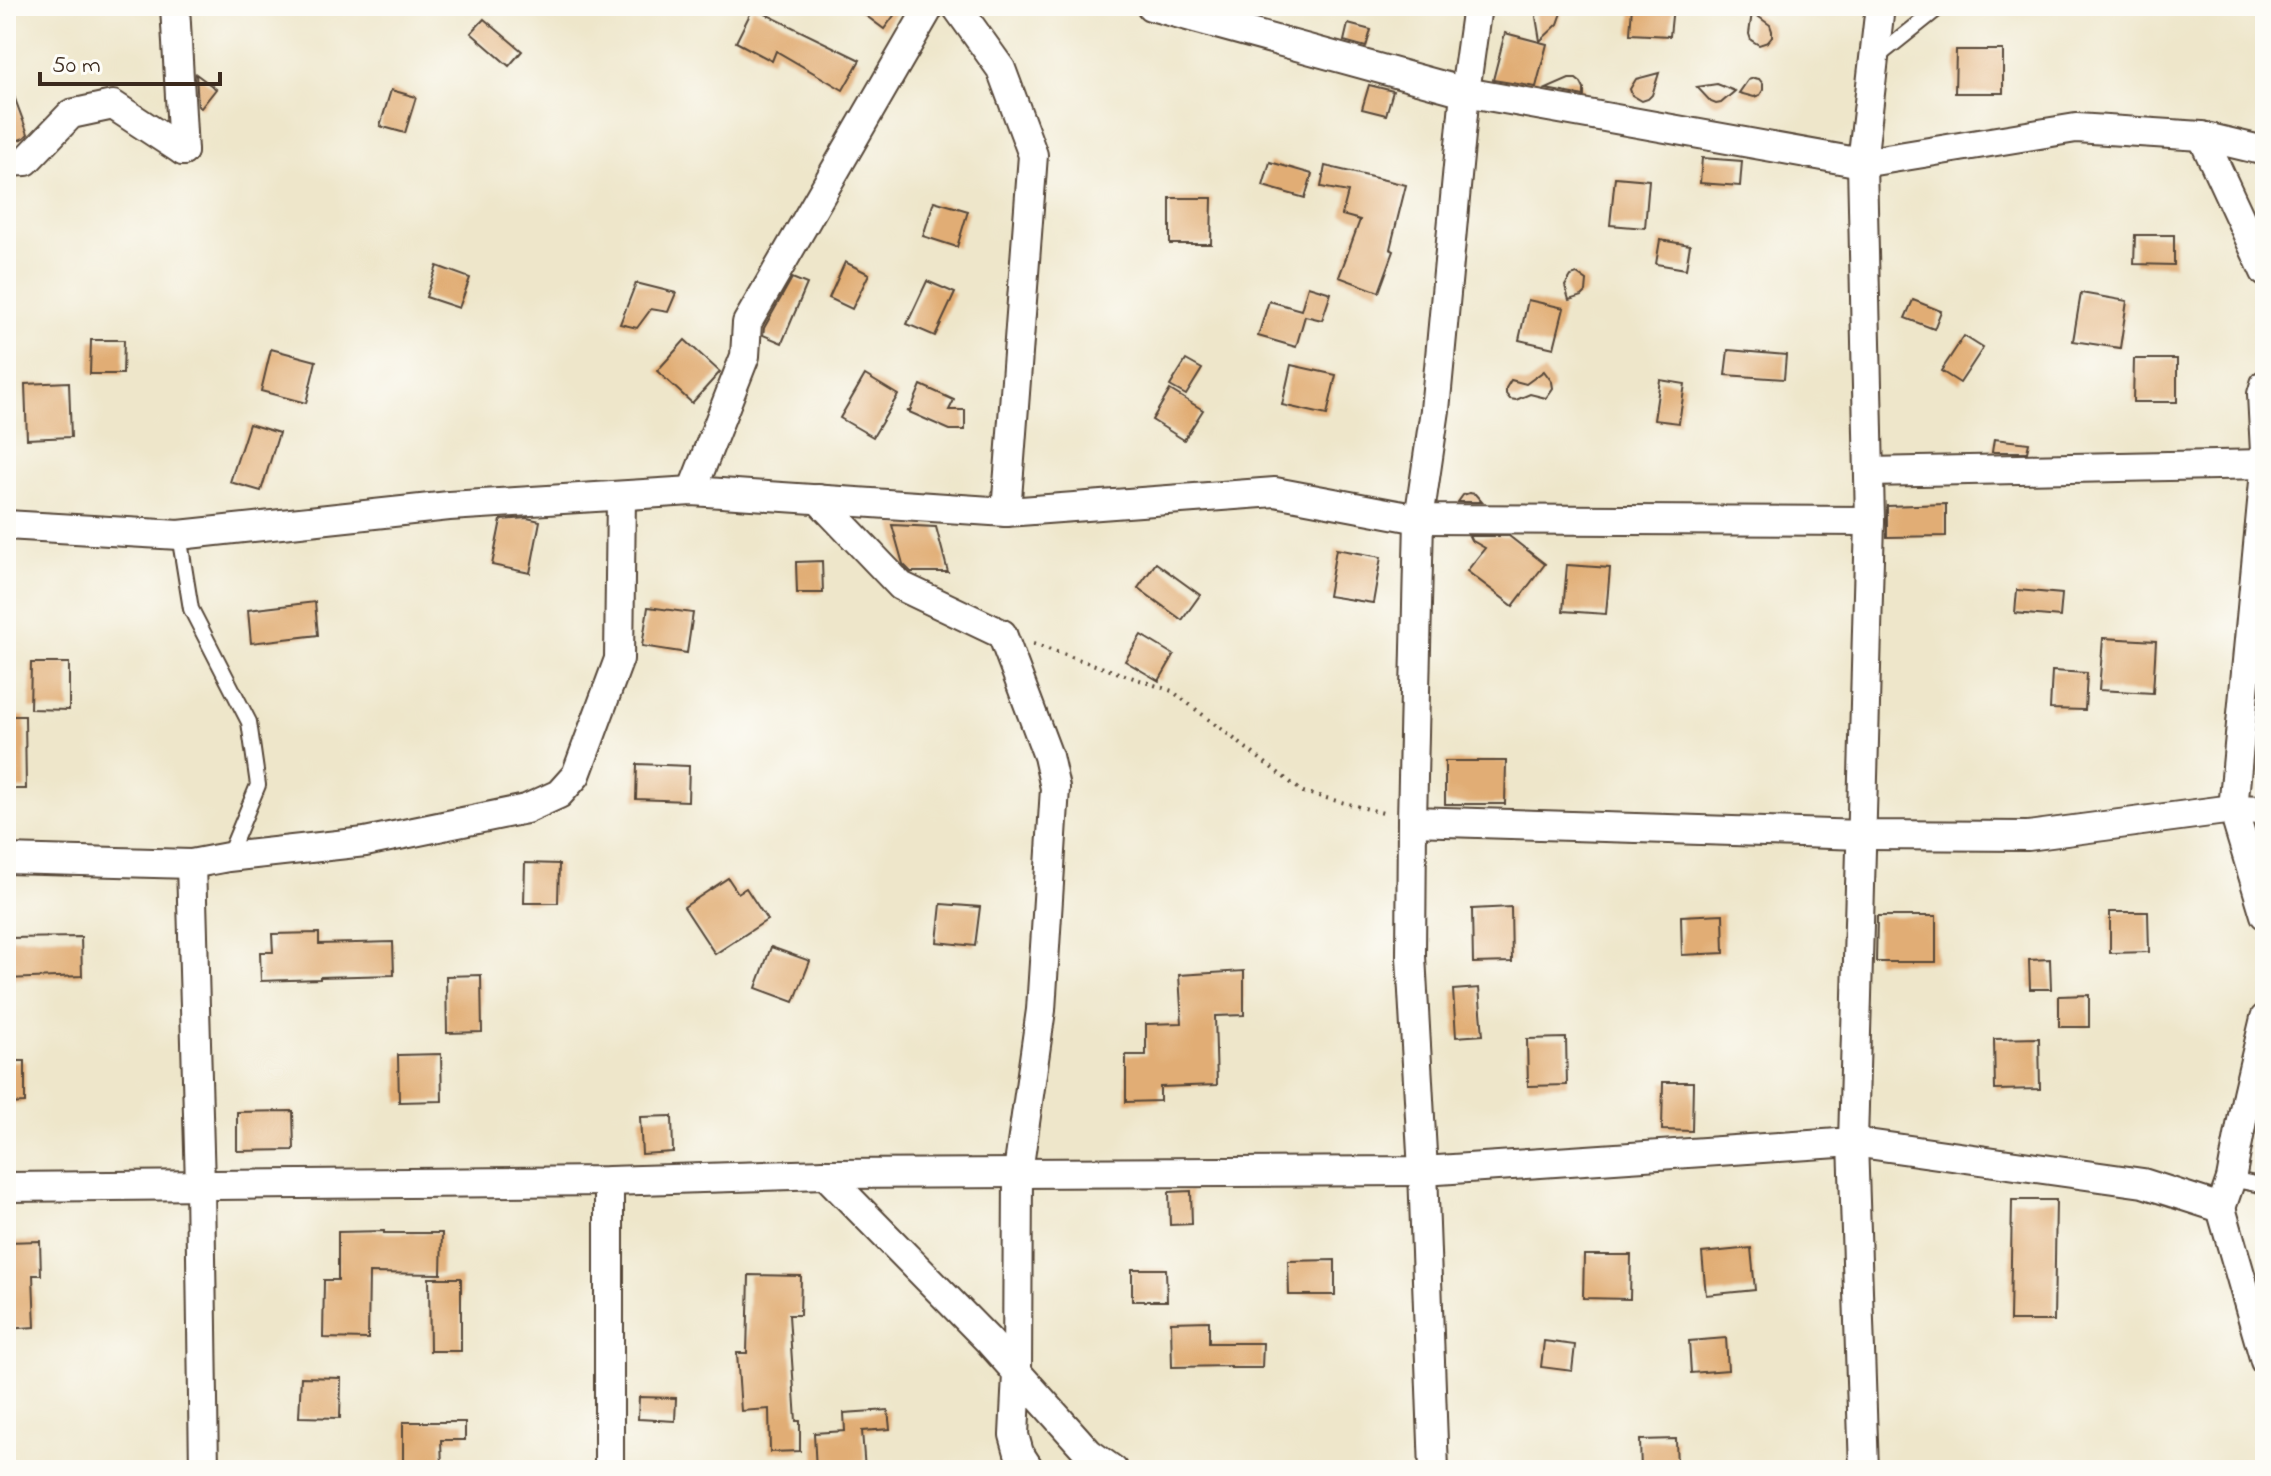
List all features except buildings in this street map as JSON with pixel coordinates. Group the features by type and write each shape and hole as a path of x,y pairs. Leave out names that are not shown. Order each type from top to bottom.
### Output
{"street":[{"path":"6,162 26,161 71,114 113,105 183,151 175,6"},
{"path":"692,491 745,356 747,323 930,6"},
{"path":"956,6 1001,69 1033,155 1006,512"},
{"path":"1151,6 1465,92 1862,163 2076,128 2202,136 2265,151"},
{"path":"1434,1470 1411,956 1419,519 1435,410 1465,92 1477,6"},
{"path":"1864,1470 1853,1142 1870,521 1862,163 1880,6"},
{"path":"2202,136 2265,272"},
{"path":"2265,384 2262,394 2265,452"},
{"path":"1869,472 2265,464"},
{"path":"2265,471 2233,809 2265,915"},
{"path":"6,525 179,535 449,506 692,491 1006,512 1275,492 1419,519 1870,521"},
{"path":"6,859 191,864 365,842 526,809 559,794 576,775 619,659 621,496"},
{"path":"818,499 901,586 1002,634 1048,756 1055,788 1041,1010 1018,1172 1014,1435 1019,1453 1030,1470"},
{"path":"1412,821 1862,835 2028,836 2233,809 2265,810"},
{"path":"191,864 204,1470"},
{"path":"2265,1018 2231,1179 2221,1208 2265,1361"},
{"path":"6,1187 609,1181 825,1174 1423,1171 1853,1142 2143,1183 2221,1208"},
{"path":"825,1174 988,1340 1089,1453 1113,1470"},
{"path":"609,1181 609,1470"}],"lane":[{"path":"1873,61 1941,6"},
{"path":"179,535 191,609 249,722 258,785 228,857"},
{"path":"2231,1179 2265,1186"}],"path":[{"path":"1002,634 1172,691 1303,792 1412,821"}]}
